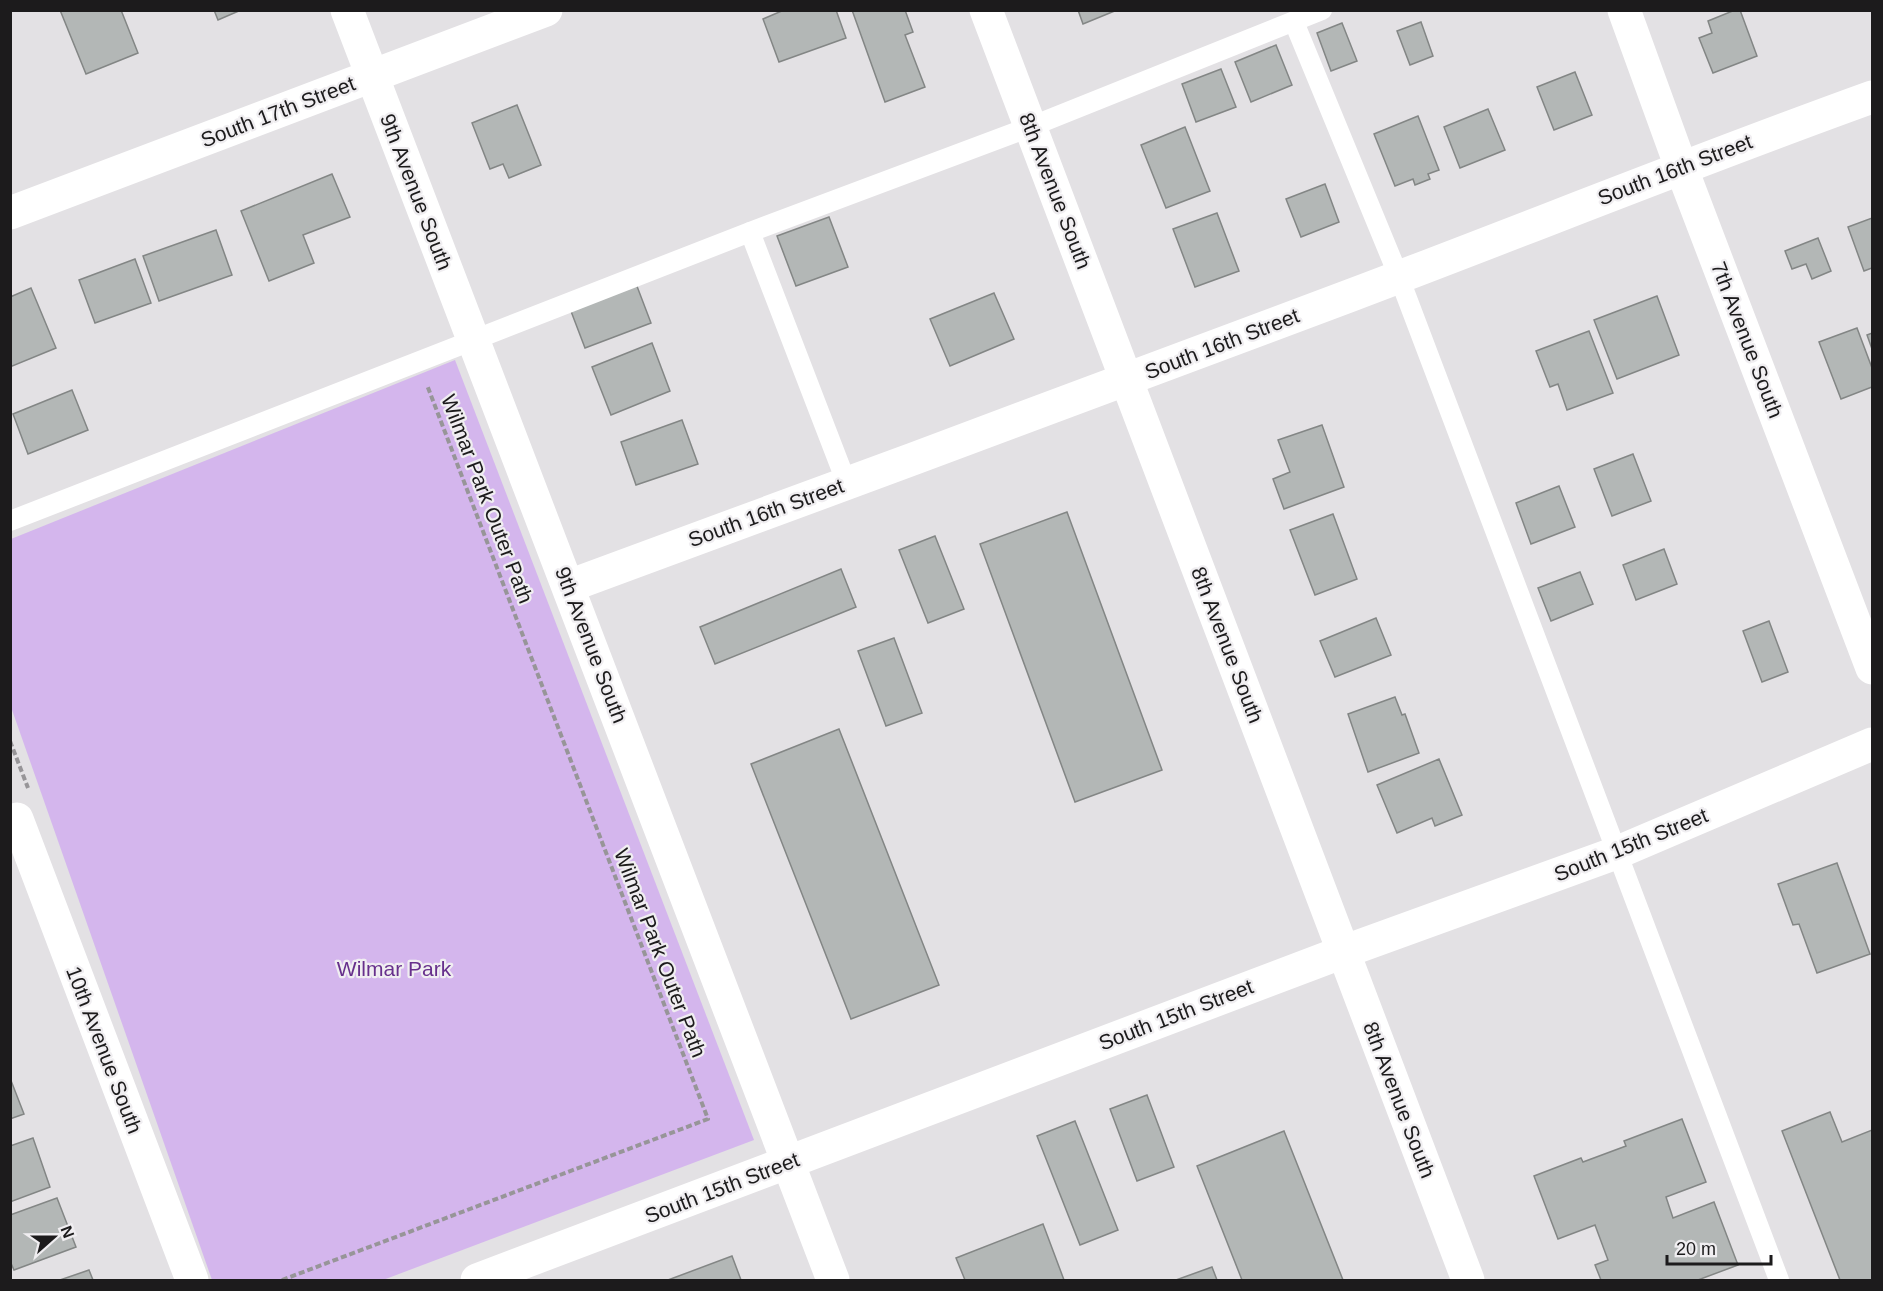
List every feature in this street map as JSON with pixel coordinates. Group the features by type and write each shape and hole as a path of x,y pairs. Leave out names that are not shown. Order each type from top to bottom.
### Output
{"street":[{"name":"9th Avenue South","path":"347,10 833,1281"},
{"name":"South 17th Street","path":"10,213 546,10"},
{"name":"8th Avenue South","path":"986,10 1468,1281"},
{"name":"7th Avenue South","path":"1624,10 1681,167 1872,668"},
{"name":"South 16th Street","path":"569,586 1128,380 1681,167 1872,97"},
{"name":"South 15th Street","path":"477,1281 1343,952 1616,853 1872,744"},
{"name":"10th Avenue South","path":"13,813 192,1281"}],"lane":[{"path":"10,521 750,232 1030,126 1322,10"},
{"path":"1294,22 1399,277 1779,1281"},
{"path":"750,232 847,483"}],"path":[{"name":"Wilmar Park Outer Path","path":"282,1281 708,1119 426,382"}],"green space":[{"name":"Wilmar Park","path":"455,360 754,1140 383,1280 212,1280 11,707 11,539"}],"building":[{"path":"60,10 121,10 138,53 86,74"},
{"path":"214,10 241,10 218,20"},
{"path":"784,10 836,10 846,38 779,62 763,19"},
{"path":"852,10 905,10 913,32 905,35 925,87 885,102"},
{"path":"1078,10 1117,10 1083,24"},
{"path":"1740,10 1757,56 1713,73 1699,38 1712,33 1708,21"},
{"path":"1421,22 1433,56 1410,65 1397,31"},
{"path":"1342,23 1357,61 1331,71 1317,33"},
{"path":"1276,45 1292,85 1251,102 1235,62"},
{"path":"1221,69 1236,107 1196,122 1182,84"},
{"path":"1575,72 1592,115 1554,130 1537,87"},
{"path":"517,105 541,165 509,178 503,164 490,169 472,123"},
{"path":"1488,109 1505,150 1460,168 1444,127"},
{"path":"1418,116 1439,170 1428,174 1430,179 1415,185 1413,179 1395,186 1374,134"},
{"path":"1185,127 1210,191 1166,208 1141,145"},
{"path":"332,174 350,217 303,235 314,263 269,281 241,211"},
{"path":"1325,184 1339,222 1301,237 1286,199"},
{"path":"1217,213 1239,271 1195,287 1173,229"},
{"path":"829,217 848,267 796,286 777,236"},
{"path":"1872,218 1872,268 1864,271 1848,227"},
{"path":"216,230 232,275 159,301 143,256"},
{"path":"1818,238 1831,271 1812,279 1806,264 1792,269 1785,251"},
{"path":"135,259 151,303 95,323 79,280"},
{"path":"635,281 651,323 585,348 569,306"},
{"path":"31,288 56,348 10,367 10,297"},
{"path":"994,293 1014,339 950,366 930,319"},
{"path":"1657,296 1679,355 1617,379 1594,320"},
{"path":"1857,328 1872,368 1872,387 1841,399 1819,342"},
{"path":"1589,331 1613,393 1567,410 1558,384 1550,387 1536,351"},
{"path":"1872,333 1872,349 1867,335"},
{"path":"652,343 670,391 611,415 592,367"},
{"path":"72,390 88,430 28,454 13,414"},
{"path":"682,420 698,464 636,485 621,442"},
{"path":"1322,425 1344,487 1284,509 1273,479 1290,472 1278,440"},
{"path":"1633,454 1651,501 1612,516 1594,469"},
{"path":"1559,486 1575,527 1531,544 1516,503"},
{"path":"1067,512 1162,770 1075,802 980,544"},
{"path":"1333,514 1357,579 1315,595 1290,530"},
{"path":"935,536 964,609 928,623 899,550"},
{"path":"1664,549 1677,584 1636,600 1623,565"},
{"path":"841,569 856,607 715,664 700,627"},
{"path":"1580,572 1593,604 1551,621 1538,588"},
{"path":"1376,618 1391,655 1335,677 1320,641"},
{"path":"1769,621 1788,672 1762,682 1743,631"},
{"path":"894,638 922,713 886,726 858,651"},
{"path":"1395,697 1402,715 1405,714 1419,753 1368,772 1348,714"},
{"path":"839,729 939,985 851,1019 751,764"},
{"path":"1439,759 1462,815 1435,826 1432,818 1397,833 1377,785"},
{"path":"1837,863 1870,954 1817,973 1799,924 1793,925 1778,884"},
{"path":"10,1078 24,1114 10,1119"},
{"path":"1147,1095 1174,1167 1137,1181 1110,1109"},
{"path":"1830,1112 1842,1142 1872,1130 1872,1280 1840,1280 1782,1131"},
{"path":"1682,1119 1706,1182 1666,1197 1673,1218 1714,1202 1738,1265 1698,1280 1601,1280 1595,1265 1608,1260 1595,1225 1558,1239 1534,1176 1581,1158 1583,1162 1626,1146 1624,1141"},
{"path":"1075,1121 1118,1230 1080,1245 1037,1136"},
{"path":"1284,1131 1343,1280 1242,1280 1197,1166"},
{"path":"33,1138 50,1187 10,1202 10,1146"},
{"path":"57,1198 76,1247 14,1270 10,1261 10,1215"},
{"path":"1043,1224 1064,1280 965,1280 956,1258"},
{"path":"732,1256 741,1280 668,1280"},
{"path":"1212,1267 1217,1280 1176,1280"},
{"path":"89,1270 93,1280 60,1280"}]}
